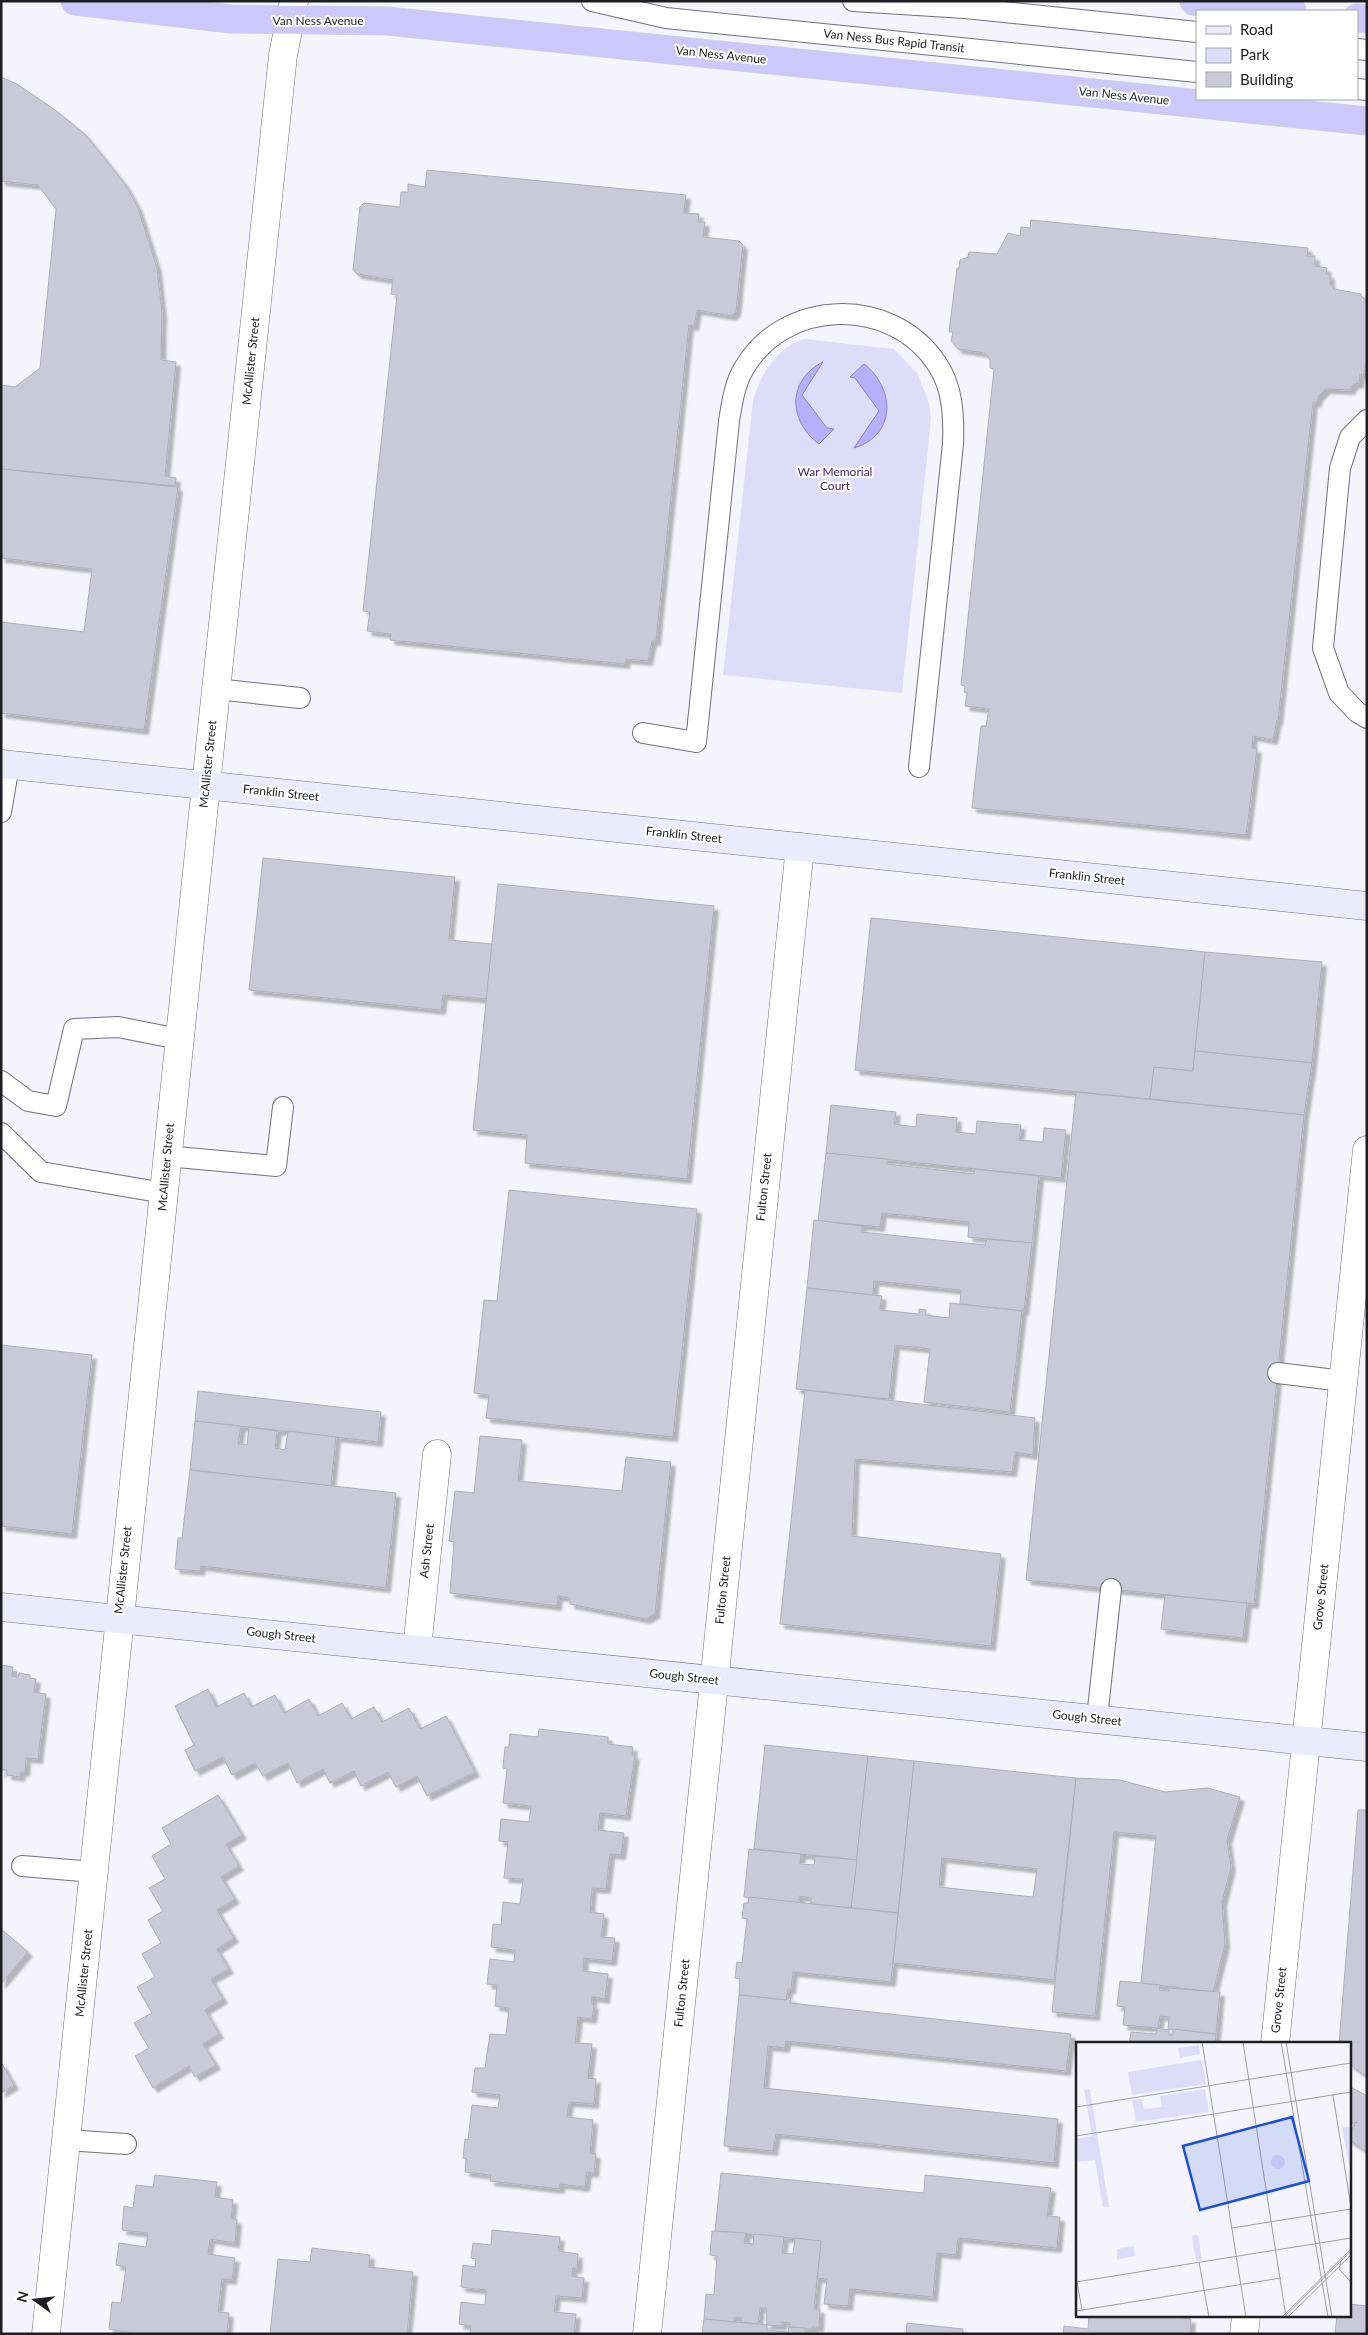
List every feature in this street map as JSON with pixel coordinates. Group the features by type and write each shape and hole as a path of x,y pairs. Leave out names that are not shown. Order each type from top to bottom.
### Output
{"highway":[{"name":"Van Ness Avenue","path":"75,1 232,19 292,11 1367,120"},
{"path":"1194,1 1282,10"}],"main road":[{"name":"Franklin Street","path":"5,765 1367,906"},
{"name":"Gough Street","path":"1,1607 1097,1718 1367,1748"}],"street":[{"name":"McAllister Street","path":"46,2334 118,1619 164,1193 166,1156 283,55 292,11"},
{"name":"Fulton Street","path":"646,2334 800,847"},
{"name":"Grove Street","path":"1275,2042 1367,1150"},
{"name":"Ash Street","path":"416,1649 437,1454"},
{"path":"1244,2334 1246,2318"}],"lane":[{"name":"Van Ness Bus Rapid Transit","path":"592,1 666,18 1196,72"},
{"path":"852,1 965,8 1196,32"},
{"path":"643,733 696,742 733,394 743,370 760,347 781,330 806,318 828,314 854,313 875,318 897,327 918,343 937,364 948,389 954,417 953,444 919,767"},
{"path":"1367,420 1350,437 1340,468 1323,648 1339,693 1357,712 1367,718"},
{"path":"216,689 300,698"},
{"path":"1,812 5,765"},
{"path":"1,1081 28,1101 56,1106 74,1029 118,1026 179,1039"},
{"path":"166,1156 276,1166 283,1107"},
{"path":"1,1133 41,1172 164,1193"},
{"path":"1278,1373 1342,1381"},
{"path":"1097,1718 1111,1589"},
{"path":"22,1866 94,1872"},
{"path":"66,2140 126,2144"}],"green space":[{"name":"War Memorial Court","path":"805,339 894,349 917,373 929,403 931,418 902,693 723,675 753,401 760,382 771,363 786,348 795,342"}],"shaded area":[{"path":"823,362 802,395 827,428 834,429 819,444 801,424 797,413 796,401 803,379 811,370"},
{"path":"864,364 882,385 887,410 884,422 878,433 868,442 854,448 879,411 855,378 850,377"}],"building":[{"path":"1,77 17,84 55,110 85,134 125,184 138,208 157,268 162,313 161,360 176,362 165,476 176,478 175,486 1,469 1,385 15,387 40,368 56,209 38,185 1,181"},
{"path":"427,170 686,195 684,213 699,214 698,222 705,222 703,237 739,241 743,245 736,312 732,316 697,310 694,326 689,325 656,641 652,641 648,661 626,659 625,664 390,640 391,634 367,631 370,612 363,611 397,295 391,294 393,280 357,274 353,270 360,207 364,203 400,207 401,192 408,192 408,184 425,187"},
{"path":"1031,220 1308,248 1307,256 1315,256 1315,266 1327,268 1326,274 1330,275 1330,283 1334,289 1361,294 1367,302 1367,362 1363,375 1360,374 1359,384 1356,383 1351,387 1351,390 1326,389 1318,397 1317,402 1313,402 1278,721 1273,740 1253,736 1252,748 1257,749 1246,835 972,808 981,726 986,726 989,709 965,706 967,693 964,692 965,686 961,685 994,369 990,368 990,360 985,353 958,349 951,341 953,332 949,332 957,268 959,268 960,260 968,257 969,252 997,254 1008,233 1020,236 1021,227 1030,228"},
{"path":"1,469 178,487 144,730 1,713 1,622 84,632 92,569 1,558"},
{"path":"263,858 455,877 449,940 492,944 487,999 443,995 441,1010 249,990"},
{"path":"498,884 714,906 687,1179 525,1163 527,1135 473,1130"},
{"path":"871,918 1205,952 1193,1071 1154,1067 1150,1099 855,1070"},
{"path":"1205,952 1322,962 1312,1063 1195,1051"},
{"path":"1195,1051 1312,1063 1304,1115 1150,1099 1154,1067 1193,1071"},
{"path":"1076,1092 1304,1115 1254,1604 1026,1580"},
{"path":"831,1105 896,1112 894,1124 916,1127 917,1114 957,1118 956,1132 976,1134 977,1121 1021,1125 1019,1140 1043,1142 1044,1128 1066,1130 1061,1178 826,1153"},
{"path":"826,1153 887,1159 887,1164 974,1174 975,1169 1039,1176 1032,1243 968,1237 969,1222 882,1213 880,1227 818,1221"},
{"path":"509,1190 697,1209 673,1437 486,1418 489,1395 474,1393 484,1300 497,1301"},
{"path":"814,1220 862,1226 862,1232 985,1245 987,1239 1032,1243 1024,1311 960,1304 961,1290 874,1281 873,1295 807,1288"},
{"path":"807,1288 882,1296 880,1310 919,1314 919,1309 926,1310 925,1315 949,1318 950,1303 1022,1311 1010,1412 924,1402 930,1349 895,1345 889,1399 796,1389"},
{"path":"1,1345 92,1355 72,1534 1,1526"},
{"path":"805,1390 1035,1418 1033,1455 1015,1452 1012,1472 855,1459 852,1536 1001,1554 991,1646 780,1624"},
{"path":"198,1391 381,1412 378,1442 195,1421"},
{"path":"195,1421 241,1426 238,1444 247,1445 249,1427 277,1431 275,1448 285,1450 288,1431 336,1437 331,1486 190,1470"},
{"path":"480,1436 522,1440 518,1481 622,1491 626,1457 671,1462 655,1614 646,1619 570,1604 570,1598 558,1596 557,1606 450,1593 454,1542 449,1541 455,1491 474,1493"},
{"path":"190,1470 396,1493 386,1588 201,1566 200,1571 175,1569 178,1538 182,1538"},
{"path":"1165,1595 1247,1603 1243,1638 1161,1629"},
{"path":"1,1665 13,1667 12,1676 18,1677 19,1673 30,1675 30,1678 36,1679 34,1692 46,1694 38,1759 26,1758 25,1772 21,1772 20,1777 7,1775 7,1770 2,1770 1,1774"},
{"path":"208,1689 216,1707 244,1693 251,1707 275,1695 284,1713 309,1699 318,1716 342,1703 351,1719 374,1707 382,1722 409,1708 420,1729 446,1716 475,1772 427,1796 417,1776 396,1787 388,1772 361,1786 354,1771 330,1783 323,1769 297,1783 288,1763 263,1776 255,1763 232,1775 223,1757 195,1771 185,1750 194,1745 175,1706"},
{"path":"539,1729 608,1737 608,1744 633,1747 632,1755 635,1755 626,1816 600,1813 598,1830 624,1833 621,1855 610,1854 606,1889 592,1888 590,1912 604,1914 601,1937 615,1938 612,1961 584,1958 583,1971 608,1974 605,1999 592,1997 592,2004 594,2005 592,2019 578,2017 575,2043 592,2044 588,2078 596,2079 594,2104 569,2102 567,2117 593,2120 590,2153 596,2154 594,2173 587,2172 585,2187 560,2184 560,2189 490,2181 491,2175 465,2172 466,2159 463,2158 465,2139 468,2140 472,2105 498,2108 500,2095 472,2092 475,2068 485,2068 490,2034 506,2035 509,2008 495,2006 497,1985 487,1984 490,1959 514,1962 515,1950 491,1947 493,1924 501,1925 503,1902 520,1904 523,1879 504,1878 508,1842 499,1841 501,1819 529,1822 531,1806 503,1803 507,1769 503,1768 505,1747 509,1747 510,1734 538,1737"},
{"path":"765,1745 868,1756 857,1860 754,1849"},
{"path":"868,1756 914,1761 898,1913 851,1908"},
{"path":"914,1761 1076,1778 1054,1980 893,1963","holes":["942,1858 1037,1869 1033,1897 939,1887"]},
{"path":"1076,1778 1120,1780 1165,1792 1208,1788 1240,1797 1227,1840 1231,1867 1222,1902 1225,1944 1213,1992 1141,1983 1156,1836 1114,1832 1095,2016 1052,2012"},
{"path":"218,1795 242,1835 226,1844 239,1866 221,1877 235,1899 217,1910 234,1938 217,1949 229,1969 211,1979 223,1999 205,2010 219,2034 203,2044 216,2065 195,2077 189,2066 153,2088 135,2056 149,2048 134,2023 152,2013 137,1987 155,1977 142,1954 161,1943 148,1920 163,1911 149,1888 165,1879 152,1856 171,1844 162,1828"},
{"path":"1358,1810 1367,1810 1367,2077 1350,2065 1350,2042 1339,2042"},
{"path":"749,1849 801,1854 800,1864 814,1865 815,1856 857,1860 851,1908 811,1904 811,1898 799,1896 799,1903 744,1897"},
{"path":"749,1897 898,1913 891,1982 793,1972 791,1989 788,1989 786,2000 739,1995 740,1979 735,1978 737,1962 742,1963 747,1919 742,1918 744,1903 748,1903"},
{"path":"1,1929 28,1952 1,1984"},
{"path":"1120,1981 1160,1985 1159,1990 1169,1991 1169,1988 1220,1992 1216,2034 1168,2029 1169,2017 1160,2016 1158,2028 1123,2025 1125,2007 1117,2006"},
{"path":"739,1995 786,2000 791,1997 790,2003 1071,2034 1066,2071 786,2041 785,2048 768,2046 764,2088 1058,2119 1054,2163 776,2134 773,2151 724,2146"},
{"path":"1157,2028 1169,2030 1169,2035 1173,2035 1173,2029 1216,2034 1215,2042 1129,2042 1131,2032 1156,2034"},
{"path":"1,2062 14,2085 1,2093"},
{"path":"1350,2087 1367,2096 1367,2152 1350,2141 1350,2132 1357,2122 1350,2124"},
{"path":"721,2173 924,2193 925,2175 1051,2188 1047,2216 1060,2217 1057,2248 958,2238 956,2255 937,2253 933,2297 850,2289 848,2306 824,2304 827,2279 817,2278 821,2241 715,2231"},
{"path":"155,2175 217,2182 215,2197 233,2200 231,2218 237,2220 235,2243 210,2239 208,2254 235,2258 232,2280 222,2279 218,2312 229,2313 227,2334 136,2334 109,2329 112,2302 121,2303 126,2267 116,2265 119,2243 146,2247 148,2233 122,2230 124,2206 133,2208 136,2185 153,2187"},
{"path":"492,2230 560,2237 558,2251 578,2254 577,2269 573,2268 572,2276 584,2278 582,2298 556,2296 554,2312 576,2314 574,2334 470,2334 471,2326 459,2324 461,2302 485,2305 486,2290 461,2287 463,2265 475,2267 476,2259 471,2258 473,2243 491,2245"},
{"path":"712,2231 746,2233 744,2243 753,2244 754,2234 784,2237 782,2253 793,2254 795,2238 821,2241 814,2309 820,2309 819,2327 812,2327 812,2329 789,2327 790,2323 782,2322 782,2326 767,2325 766,2308 760,2308 758,2324 741,2322 741,2318 734,2317 734,2322 704,2319 706,2294 714,2295 717,2256 710,2255"},
{"path":"312,2248 370,2255 369,2267 413,2272 407,2334 270,2334 278,2259 310,2262"},
{"path":"1350,2304 1367,2306 1367,2334 1335,2334 1337,2318 1350,2318"},
{"path":"1089,2318 1191,2319 1190,2334 1063,2334 1064,2326 1088,2329"},
{"path":"704,2319 767,2325 767,2330 788,2332 789,2327 805,2328 805,2333 811,2334 702,2334"},
{"path":"907,2323 963,2329 963,2334 906,2334"}]}
